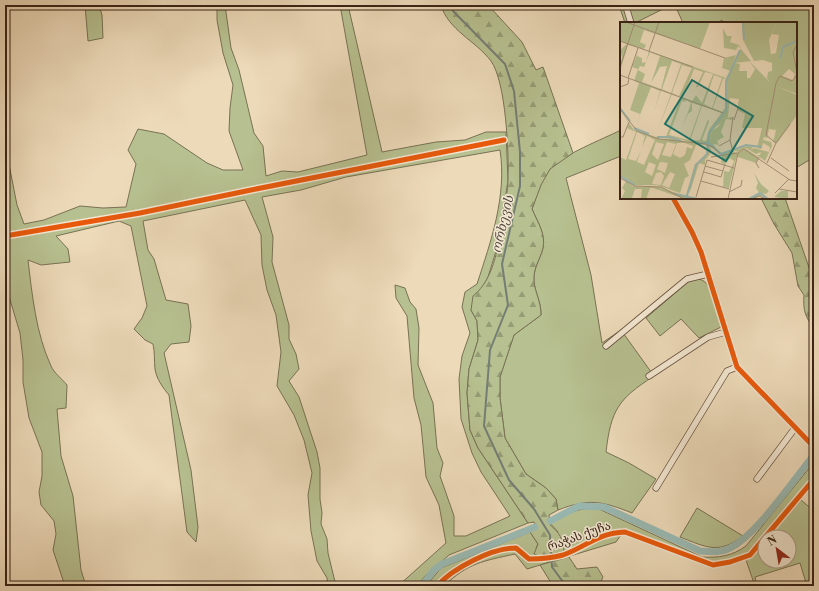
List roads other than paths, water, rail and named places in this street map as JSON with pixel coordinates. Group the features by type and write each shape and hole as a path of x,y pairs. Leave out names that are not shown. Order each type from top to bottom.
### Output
{"street":[{"path":"626,7 631,22"},
{"path":"5,236 140,213 504,140"},
{"path":"674,199 692,232 708,274 736,367 812,446"},
{"path":"606,346 687,279 708,274"},
{"path":"649,376 708,337 726,332"},
{"path":"656,488 727,371 736,367"},
{"path":"757,479 795,428"},
{"name":"რაჭას ქუჩა","path":"437,586 451,572 478,559 512,548 519,549 529,559 547,558 568,552 613,532 625,532 713,565 739,560 750,555 814,479"}],"waterway":[{"name":"ორხევის","path":"452,5 453,11 505,64 514,91 520,152 520,186 502,264 508,305 490,350 484,426 509,480 534,509 550,535 552,567 566,586"},
{"path":"550,521 579,506 604,507 700,551 723,551 741,541 752,531 775,506 814,455"},
{"path":"422,586 433,571 442,564 535,527"}]}
